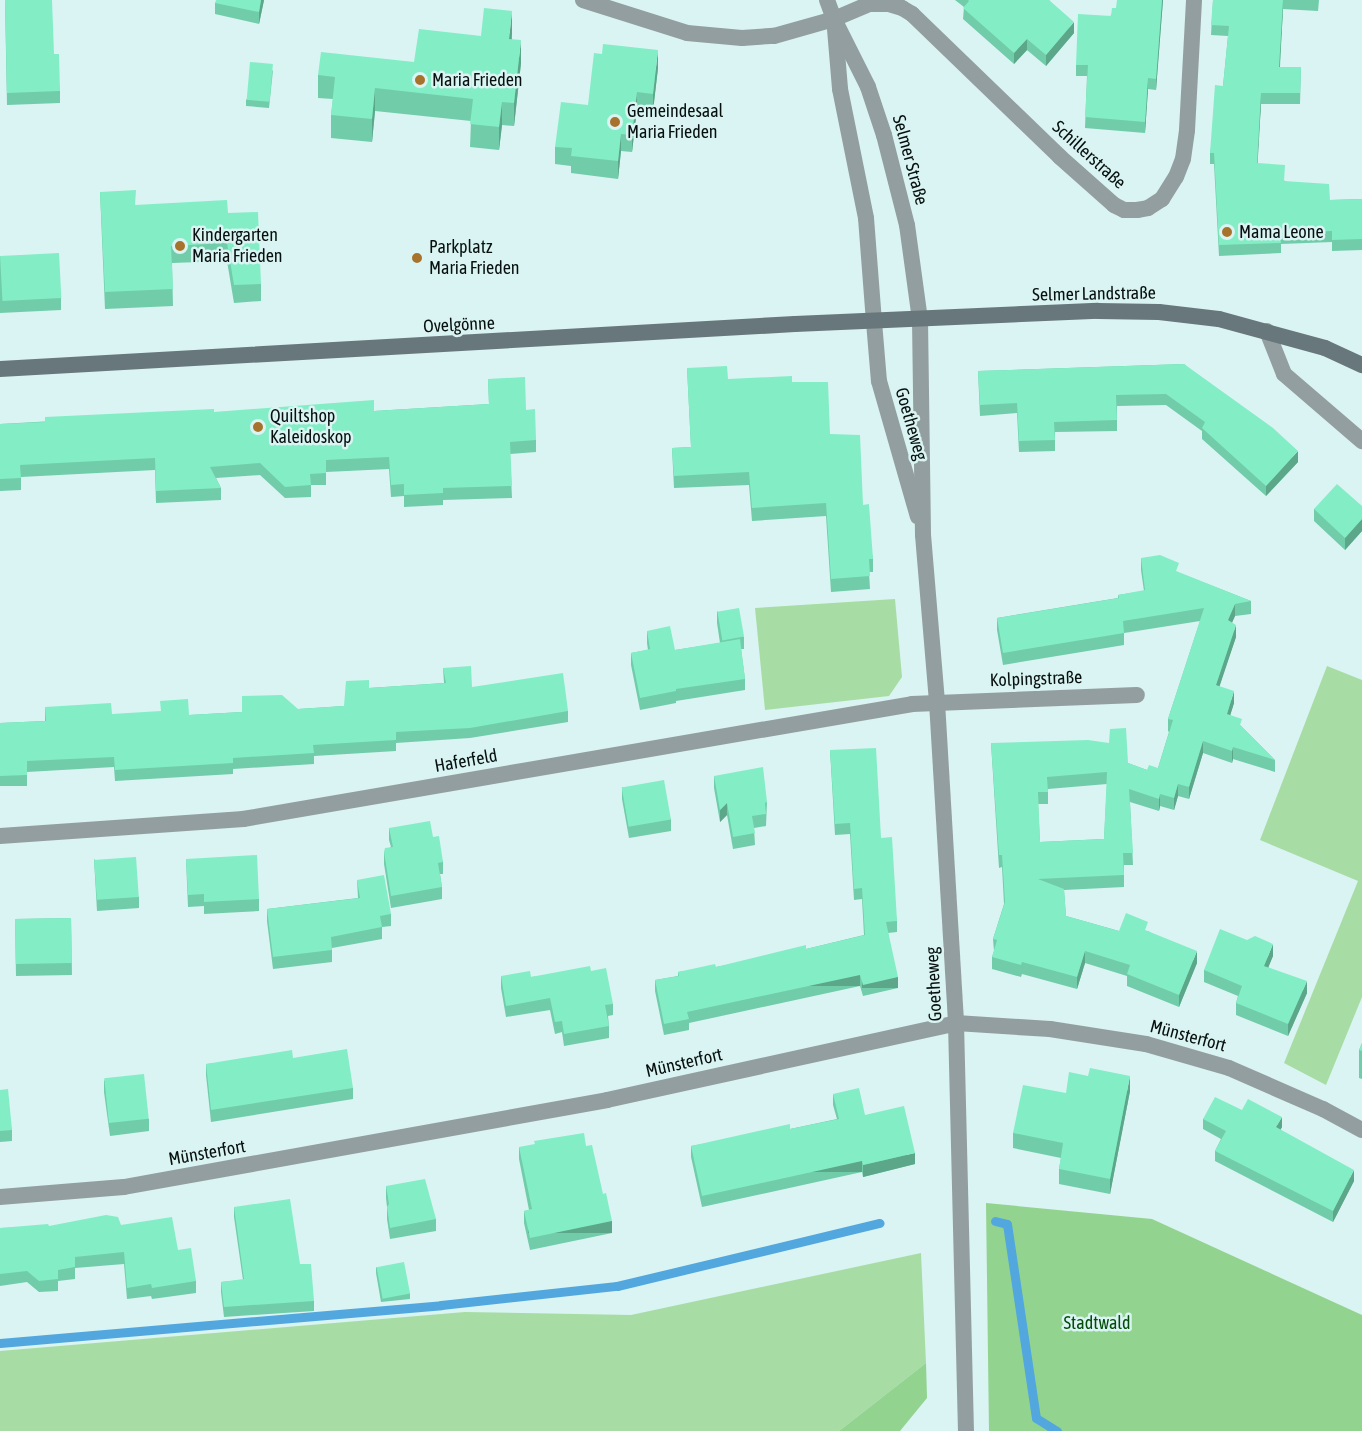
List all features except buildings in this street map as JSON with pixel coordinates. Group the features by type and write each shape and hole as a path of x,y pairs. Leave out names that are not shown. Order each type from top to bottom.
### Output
{"main road":[{"name":"Selmer Landstraße","path":"920,320 1098,311 1159,312 1219,320 1267,331 1325,348 1362,365"},
{"name":"Ovelgönne","path":"0,369 795,324 920,320"}],"street":[{"name":"Schillerstraße","path":"583,0 687,33 715,37 774,36 834,19 869,4 889,4 912,14 1060,157 1114,205 1124,210 1148,208 1162,199 1176,177 1183,159 1187,130 1194,0"},
{"name":"Selmer Straße","path":"827,0 868,87 884,135 907,225 920,320"},
{"name":"Selmer Straße","path":"834,19 840,89 866,218 874,322"},
{"name":"Goetheweg","path":"920,320 923,535 937,702 956,1023 966,1431"},
{"name":"Goetheweg","path":"874,322 879,381 923,535"},
{"path":"1267,331 1284,374 1362,441"},
{"name":"Kolpingstraße","path":"937,702 1137,695"},
{"name":"Haferfeld","path":"0,836 243,819 912,704 937,702"},
{"name":"Münsterfort","path":"0,1197 124,1187 572,1107 956,1023 1050,1029 1146,1044 1229,1068 1323,1109 1362,1130"}],"green space":[{"path":"895,599 902,677 889,696 765,710 755,608"},
{"path":"1327,666 1362,680 1362,997 1326,1085 1284,1063 1358,881 1260,840"},
{"name":"Stadtwald","path":"986,1203 1152,1219 1362,1315 1362,1431 989,1431"},
{"path":"921,1253 926,1363 839,1431 0,1431 0,1351 465,1312 631,1315"},
{"path":"926,1363 927,1398 900,1431 839,1431"}],"waterway":[{"path":"995,1221 1007,1224 1036,1418 1057,1431"},
{"path":"0,1343 441,1305 617,1286 880,1223"}],"place":[{"name":"Maria Frieden","path":"420,80"},
{"name":"Gemeindesaal Maria Frieden","path":"615,122"},
{"name":"Mama Leone","path":"1227,232"},
{"name":"Kindergarten Maria Frieden","path":"180,246"},
{"name":"Parkplatz Maria Frieden","path":"417,258"},
{"name":"Quiltshop Kaleidoskop","path":"258,427"}]}
